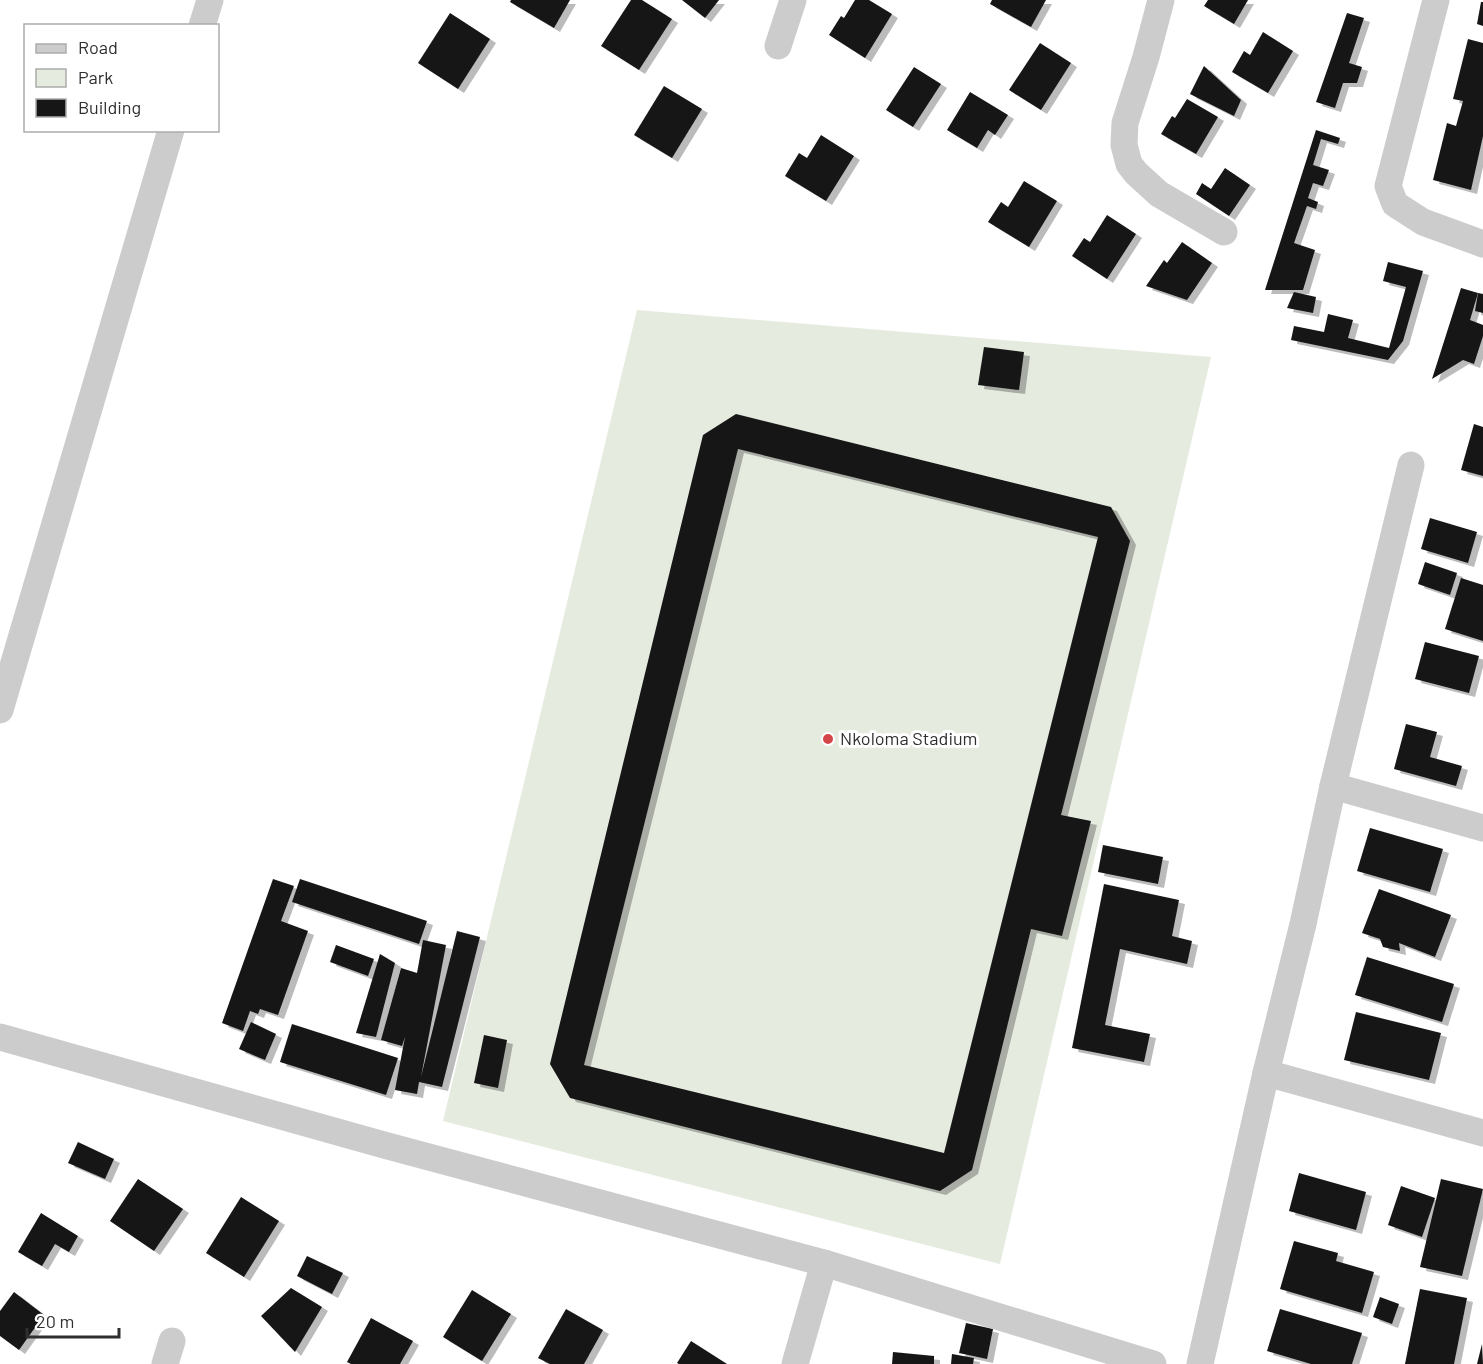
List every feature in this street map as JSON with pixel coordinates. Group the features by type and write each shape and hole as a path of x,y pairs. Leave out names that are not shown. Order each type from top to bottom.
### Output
{"street":[{"path":"203,24 210,0"},
{"path":"778,46 793,0"},
{"path":"1161,0 1125,123 1124,145 1129,164 1159,194 1224,232"},
{"path":"1436,0 1388,186 1395,204 1423,222 1483,244"},
{"path":"0,710 170,132"},
{"path":"1200,1364 1333,786 1411,465"},
{"path":"1333,786 1483,828"},
{"path":"0,1037 824,1263 1145,1363"},
{"path":"1266,1073 1483,1133"},
{"path":"795,1364 824,1263"}],"green space":[{"name":"Nkoloma Stadium","path":"637,310 1211,357 1000,1264 443,1121"}],"building":[{"path":"511,0 570,0 554,28 510,2"},
{"path":"631,0 642,0 672,19 639,70 601,46"},
{"path":"682,0 719,0 705,18"},
{"path":"855,0 869,0 892,14 865,58 829,35 841,16 844,18"},
{"path":"992,0 1046,0 1031,27 990,4"},
{"path":"1208,0 1248,0 1234,24 1204,6"},
{"path":"1481,2 1483,2 1483,26 1477,24"},
{"path":"450,13 490,39 458,89 418,63"},
{"path":"1347,13 1364,18 1349,63 1362,67 1357,83 1343,83 1335,108 1316,102"},
{"path":"1263,32 1293,51 1268,93 1232,72 1244,51 1250,55"},
{"path":"1468,39 1483,43 1483,136 1471,190 1433,180 1447,123 1456,126 1463,101 1453,99"},
{"path":"1040,43 1071,63 1041,110 1009,90"},
{"path":"1204,66 1241,100 1234,116 1190,94"},
{"path":"914,67 941,84 913,127 886,110"},
{"path":"664,86 702,109 672,158 634,135"},
{"path":"970,92 1008,115 995,135 988,130 977,148 947,130"},
{"path":"1187,99 1218,117 1196,154 1161,134 1172,116 1175,118"},
{"path":"1316,130 1340,138 1338,144 1321,139 1313,165 1329,170 1323,186 1313,183 1308,198 1318,202 1316,209 1307,206 1294,243 1315,250 1303,290 1265,290"},
{"path":"821,135 854,156 826,201 785,176 799,153 807,158"},
{"path":"1225,168 1250,185 1229,216 1196,194 1202,183 1211,189"},
{"path":"1024,181 1057,201 1029,247 988,222 1001,202 1008,207"},
{"path":"1107,215 1136,234 1107,279 1072,256 1084,238 1090,242"},
{"path":"1182,242 1212,263 1187,300 1146,286 1164,260 1167,263"},
{"path":"1388,262 1423,271 1403,341 1388,360 1291,340 1294,326 1324,332 1328,314 1353,320 1348,338 1389,348 1406,287 1383,281"},
{"path":"1461,288 1478,293 1470,320 1483,325 1483,336 1474,364 1463,360 1432,379"},
{"path":"1294,292 1316,297 1313,313 1287,308"},
{"path":"1478,293 1483,294 1483,313 1475,311"},
{"path":"984,347 1024,352 1019,390 978,385"},
{"path":"736,414 1111,507 1130,541 1061,815 1091,821 1062,936 1031,929 972,1170 940,1191 570,1098 550,1064 703,435","holes":["738,449 1098,537 944,1153 584,1065"]},
{"path":"1474,424 1483,427 1483,476 1461,470"},
{"path":"1430,518 1477,532 1468,563 1421,549"},
{"path":"1425,562 1457,573 1450,595 1418,584"},
{"path":"1461,578 1483,585 1483,641 1445,629"},
{"path":"1425,642 1479,656 1469,693 1415,679"},
{"path":"1406,724 1437,732 1430,757 1462,766 1456,786 1394,769"},
{"path":"1370,828 1443,849 1430,892 1357,871"},
{"path":"1103,845 1163,857 1158,884 1098,872"},
{"path":"273,879 294,886 281,921 308,931 278,1015 260,1009 258,1014 250,1011 243,1031 222,1023"},
{"path":"300,879 427,921 419,944 292,902"},
{"path":"1104,884 1179,900 1172,936 1192,941 1187,964 1120,949 1105,1025 1150,1034 1144,1062 1072,1048"},
{"path":"1379,889 1451,915 1435,957 1399,943 1400,951 1383,947 1380,939 1362,933"},
{"path":"457,931 480,937 442,1087 419,1082 417,1094 395,1090 405,1037 402,1046 381,1040 401,968 417,973 423,940 446,945 421,1077"},
{"path":"336,945 374,959 368,976 330,962"},
{"path":"380,954 395,963 376,1037 356,1033"},
{"path":"1367,957 1454,984 1442,1022 1355,995"},
{"path":"1356,1012 1441,1033 1429,1080 1344,1060"},
{"path":"251,1022 276,1034 265,1060 239,1049"},
{"path":"292,1024 398,1058 386,1095 280,1062"},
{"path":"484,1035 507,1040 498,1088 474,1083"},
{"path":"78,1142 114,1159 105,1179 68,1163"},
{"path":"1299,1173 1366,1192 1356,1230 1289,1211"},
{"path":"138,1179 183,1209 154,1251 110,1221"},
{"path":"1441,1179 1483,1189 1462,1276 1420,1267"},
{"path":"1401,1186 1435,1198 1422,1237 1388,1225"},
{"path":"241,1197 279,1221 244,1277 206,1253"},
{"path":"41,1213 78,1236 69,1252 55,1244 42,1266 18,1252"},
{"path":"1294,1241 1338,1253 1336,1261 1374,1272 1362,1313 1280,1289"},
{"path":"307,1256 343,1273 332,1294 297,1276"},
{"path":"291,1288 322,1307 295,1352 261,1316"},
{"path":"1420,1289 1467,1298 1454,1364 1405,1364"},
{"path":"472,1290 511,1314 482,1361 443,1337"},
{"path":"14,1292 44,1315 19,1350 0,1336 0,1311"},
{"path":"1380,1297 1399,1304 1392,1324 1373,1317"},
{"path":"566,1309 603,1330 584,1364 550,1364 538,1358"},
{"path":"1280,1309 1362,1333 1352,1364 1311,1364 1267,1351"},
{"path":"371,1318 413,1341 400,1364 351,1364 347,1362"},
{"path":"966,1323 993,1329 987,1359 959,1353"},
{"path":"691,1341 727,1364 677,1363"},
{"path":"1482,1344 1483,1364 1477,1364"},
{"path":"893,1352 934,1356 934,1364 892,1364"},
{"path":"952,1354 974,1358 973,1364 951,1364"}],"place":[{"name":"Nkoloma Stadium","path":"828,739"}]}
